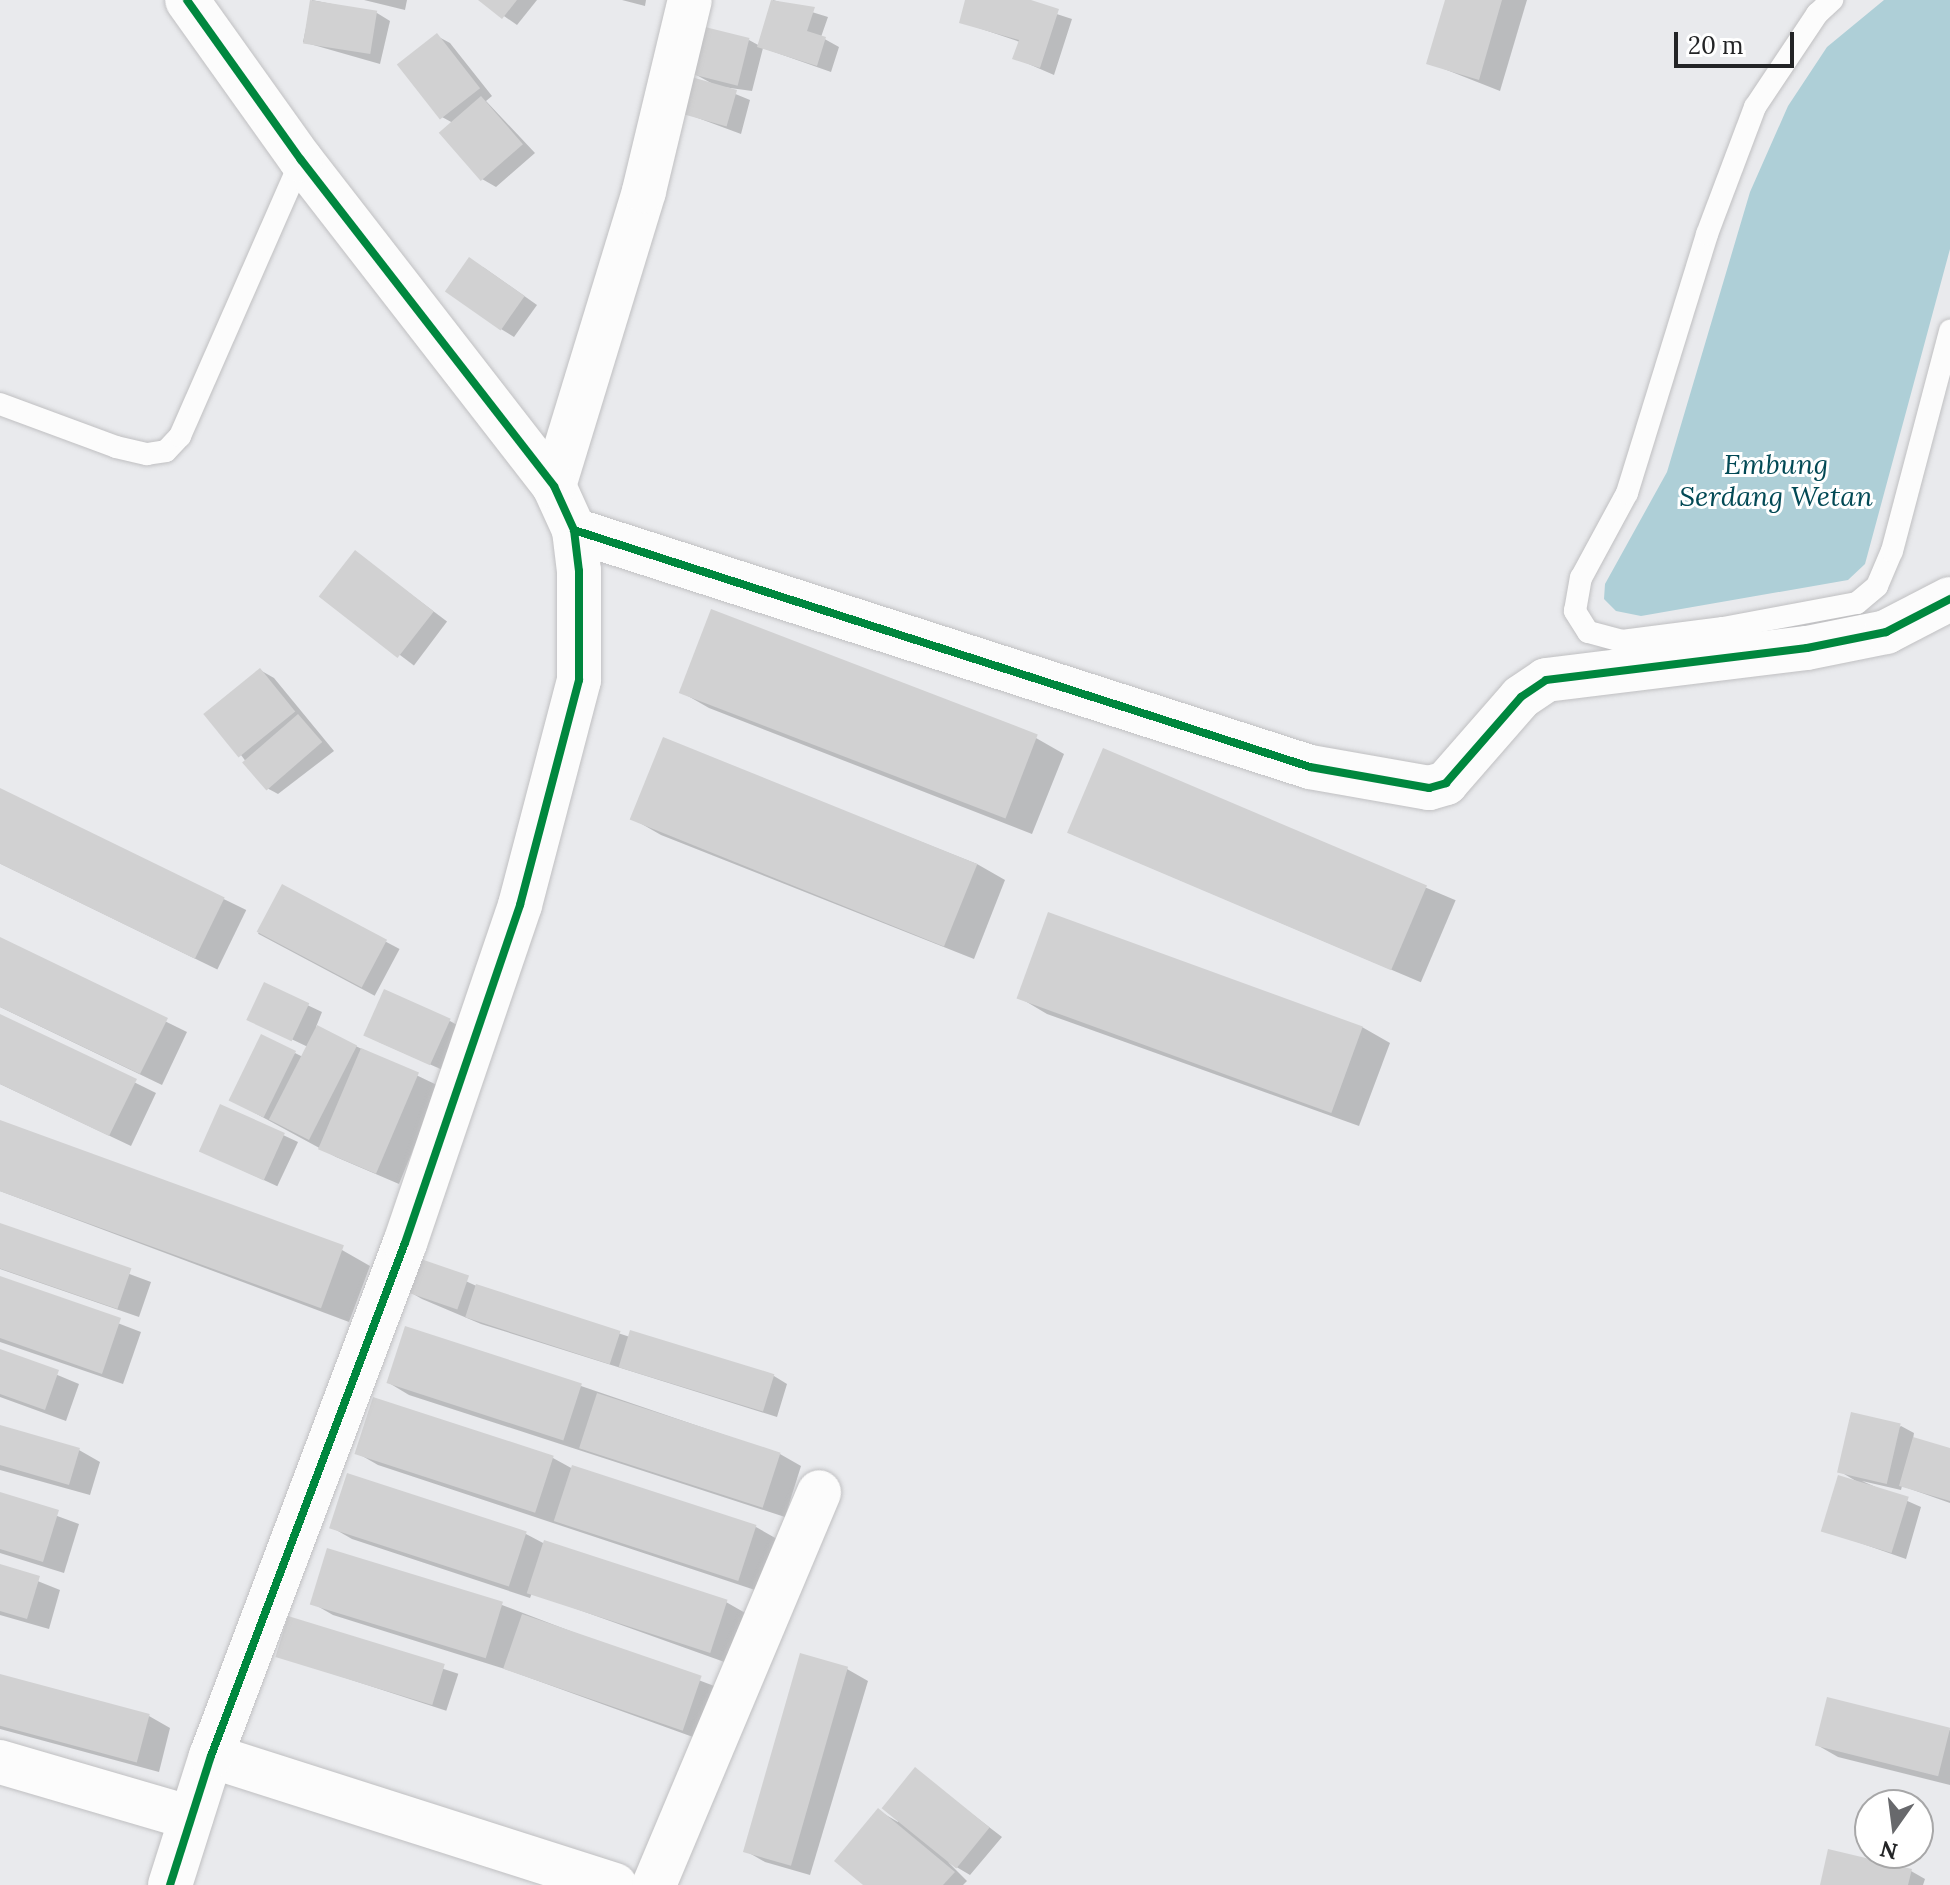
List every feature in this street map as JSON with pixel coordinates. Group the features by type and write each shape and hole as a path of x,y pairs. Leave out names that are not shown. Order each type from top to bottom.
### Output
{"street":[{"path":"170,1885 211,1756 405,1243 520,905 579,680 579,571 574,530 554,486 301,160 187,0"},
{"path":"554,486 644,191 690,0"},
{"path":"574,530 1310,767 1429,788 1446,783 1521,697 1546,680 1726,642 1886,632 1950,599"},
{"path":"654,1885 819,1492"},
{"path":"211,1756 615,1885"},
{"path":"0,1762 191,1818"}],"lane":[{"path":"1832,0 1817,14 1755,107 1707,234 1627,493 1581,578 1575,611 1588,632 1622,641 1726,642 1857,603 1877,586 1892,551 1950,331"},
{"path":"0,404 116,447 147,454 166,451 180,436 301,160"}],"water":[{"name":"Embung Serdang Wetan","path":"1884,0 1950,0 1950,249 1865,564 1848,580 1641,616 1616,611 1604,599 1605,584 1667,472 1750,192 1788,106 1827,47"}],"building":[{"path":"310,0 377,11 370,54 303,43"},
{"path":"478,0 517,0 502,19"},
{"path":"771,0 815,7 807,31 826,37 817,66 757,47"},
{"path":"965,0 1031,0 1059,9 1040,68 1012,59 1019,40 959,23"},
{"path":"1445,0 1502,0 1479,80 1426,64"},
{"path":"701,26 750,38 738,86 689,74"},
{"path":"437,33 480,88 440,120 397,64"},
{"path":"688,76 737,90 727,127 678,113"},
{"path":"481,96 523,144 481,181 439,133"},
{"path":"469,257 525,296 501,330 445,291"},
{"path":"355,550 434,612 397,658 319,596"},
{"path":"711,609 1038,734 1006,818 679,693"},
{"path":"260,668 295,712 239,757 203,714"},
{"path":"298,714 322,742 266,790 242,763"},
{"path":"663,737 977,864 944,947 630,820"},
{"path":"1103,748 1427,886 1391,970 1067,833"},
{"path":"0,788 225,898 195,959 0,864"},
{"path":"282,884 387,940 362,988 257,932"},
{"path":"1048,912 1363,1027 1331,1113 1017,998"},
{"path":"0,937 168,1018 140,1074 0,1007"},
{"path":"264,982 309,1003 292,1041 246,1020"},
{"path":"384,989 451,1019 430,1065 363,1036"},
{"path":"0,1014 137,1079 109,1136 0,1084"},
{"path":"317,1025 357,1045 309,1140 269,1119"},
{"path":"261,1034 296,1051 264,1118 229,1101"},
{"path":"361,1048 419,1073 376,1174 318,1149"},
{"path":"220,1104 285,1133 264,1180 199,1152"},
{"path":"0,1120 344,1245 321,1308 0,1191"},
{"path":"0,1223 131,1268 117,1309 0,1268"},
{"path":"418,1258 469,1276 457,1310 406,1292"},
{"path":"0,1276 121,1318 102,1374 0,1338"},
{"path":"476,1284 621,1331 610,1364 465,1317"},
{"path":"405,1326 582,1383 563,1441 386,1383"},
{"path":"630,1330 774,1374 763,1411 619,1367"},
{"path":"0,1349 59,1370 45,1410 0,1394"},
{"path":"597,1393 781,1453 763,1508 579,1448"},
{"path":"373,1397 554,1456 535,1513 354,1454"},
{"path":"1851,1412 1901,1423 1887,1484 1837,1472"},
{"path":"0,1425 80,1448 69,1485 0,1465"},
{"path":"1913,1437 1950,1448 1950,1501 1899,1486"},
{"path":"572,1465 757,1525 738,1581 554,1521"},
{"path":"347,1473 527,1531 509,1587 329,1528"},
{"path":"1838,1475 1909,1497 1892,1553 1821,1531"},
{"path":"0,1492 59,1510 43,1562 0,1549"},
{"path":"544,1540 728,1600 710,1653 527,1593"},
{"path":"327,1548 503,1602 486,1658 310,1604"},
{"path":"0,1564 40,1576 27,1619 0,1611"},
{"path":"522,1614 702,1676 683,1731 503,1669"},
{"path":"288,1616 445,1664 432,1705 275,1657"},
{"path":"800,1653 848,1667 791,1866 743,1852"},
{"path":"0,1674 150,1714 137,1762 0,1726"},
{"path":"1827,1697 1950,1728 1938,1776 1815,1746"},
{"path":"915,1767 990,1827 956,1869 882,1808"},
{"path":"878,1808 955,1872 943,1885 863,1885 834,1861"},
{"path":"1828,1849 1854,1855 1854,1869 1912,1869 1908,1885 1820,1885"}],"cycle path":[{"path":"170,1885 211,1756 405,1243 520,905 579,680 579,571 574,530 554,486 301,160 187,0"},
{"path":"574,530 1310,767 1429,788 1446,783 1521,697 1546,680 1807,648 1886,632 1950,599"}]}
